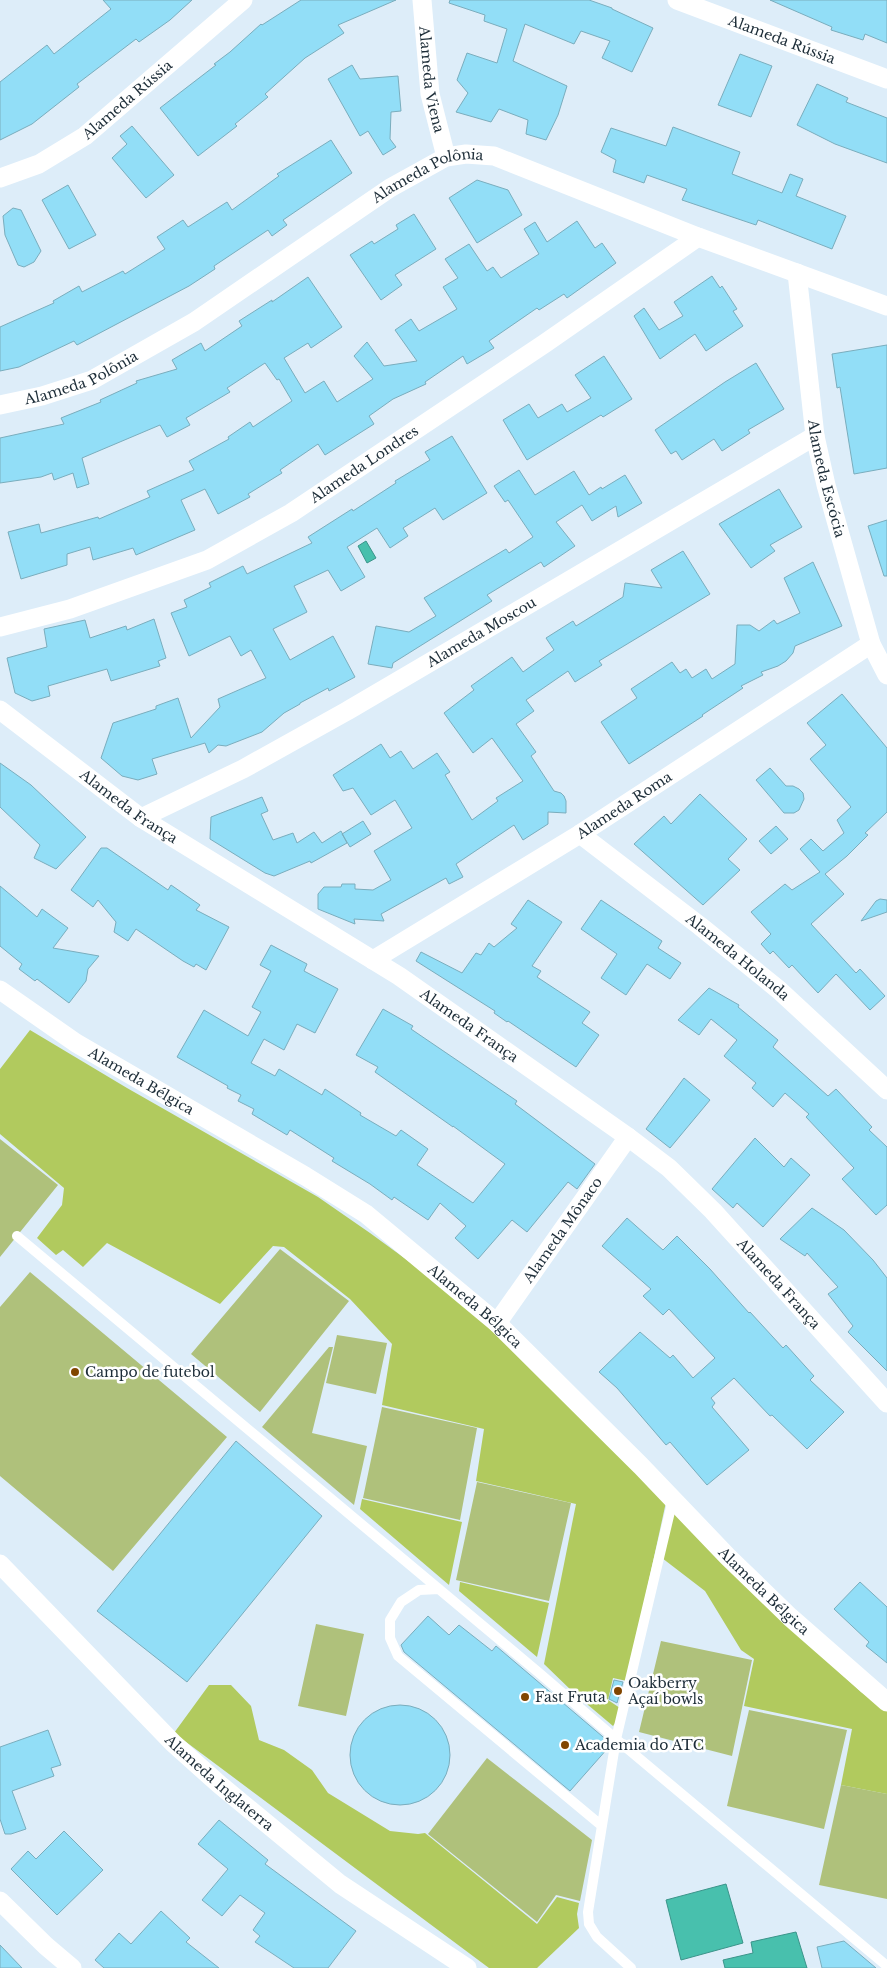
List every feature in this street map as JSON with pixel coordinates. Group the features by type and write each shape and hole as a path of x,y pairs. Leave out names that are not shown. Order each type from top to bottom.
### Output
{"street":[{"name":"Alameda Rússia","path":"0,178 39,164 85,136 243,0"},
{"name":"Alameda Viena","path":"422,0 430,94 446,157"},
{"name":"Alameda Rússia","path":"677,0 887,80"},
{"name":"Alameda Polônia","path":"0,405 42,396 92,380 194,322 390,188 446,157 466,154 494,156 698,237 887,306"},
{"name":"Alameda Londres","path":"0,627 70,609 207,560 283,517 544,344 698,237"},
{"name":"Alameda Escócia","path":"797,273 815,436 826,485 871,644 887,675"},
{"name":"Alameda Moscou","path":"141,818 243,769 347,711 815,436"},
{"name":"Alameda Roma","path":"373,960 580,834 871,644"},
{"name":"Alameda França","path":"0,710 141,818 407,982 628,1137 669,1168 714,1211 887,1403"},
{"name":"Alameda Holanda","path":"580,834 700,926 779,990 887,1090"},
{"name":"Alameda Bélgica","path":"0,990 76,1043 305,1176 366,1214 497,1323 748,1577 798,1624 887,1702"},
{"name":"Alameda Mônaco","path":"497,1323 628,1137"},
{"name":"Alameda Inglaterra","path":"1,1566 173,1743 220,1785 340,1884 466,1968"},
{"path":"0,1901 46,1946 72,1968"}],"lane":[{"path":"17,1236 69,1277 887,1966"},
{"path":"631,1968 596,1937 589,1924 588,1912 616,1739 673,1499"},
{"path":"439,1589 419,1590 401,1602 390,1620 390,1638 398,1656 602,1826"}],"shaded area":[{"path":"366,541 376,558 367,563 358,546"},
{"path":"30,1030 127,1088 318,1197 455,1295 524,1356 666,1502 627,1681 613,1678 608,1700 620,1708 613,1726 575,1694 544,1664 576,1504 476,1481 484,1429 382,1405 392,1344 350,1299 284,1247 273,1246 220,1304 107,1243 83,1267 63,1250 56,1255 37,1238 62,1205 64,1188 0,1134 0,1069"},
{"path":"0,1139 58,1185 0,1257"},
{"path":"280,1249 349,1301 260,1412 191,1354"},
{"name":"Campo de futebol","path":"30,1272 227,1437 113,1571 0,1476 0,1307"},
{"path":"337,1335 387,1343 376,1394 326,1383"},
{"path":"329,1347 333,1347 312,1433 367,1446 354,1505 262,1427"},
{"path":"382,1407 477,1428 460,1520 363,1498"},
{"path":"477,1482 571,1503 549,1601 456,1580"},
{"path":"362,1499 462,1522 449,1585 360,1509"},
{"path":"673,1511 778,1616 861,1692 887,1710 887,1794 841,1785 852,1729 744,1706 754,1659 741,1650 705,1591 662,1558"},
{"path":"460,1582 549,1603 537,1657 459,1591"},
{"path":"316,1624 364,1634 346,1716 298,1706"},
{"path":"661,1641 752,1660 732,1756 639,1732"},
{"path":"209,1685 231,1685 251,1706 259,1740 284,1750 312,1770 328,1793 390,1831 425,1833 537,1924 557,1897 579,1903 577,1914 579,1928 537,1968 489,1968 174,1733"},
{"path":"749,1710 847,1730 824,1829 727,1806"},
{"path":"487,1758 592,1840 580,1901 556,1895 537,1922 428,1834"},
{"path":"841,1785 887,1794 887,1899 819,1885"},
{"path":"726,1884 743,1943 681,1960 666,1900"},
{"path":"796,1932 807,1968 725,1968 723,1960 753,1953 751,1942"}],"building":[{"path":"103,0 192,0 170,20 139,42 136,39 77,84 79,87 32,124 0,140 0,82 47,45 54,54 111,9"},
{"path":"301,0 396,0 338,25 344,33 305,58 265,94 268,97 235,124 237,126 198,156 160,108 216,65 214,64 261,24"},
{"path":"450,0 589,0 612,8 653,28 632,72 602,58 610,41 581,31 574,44 525,24 513,61 567,86 558,115 546,140 526,134 528,120 499,109 491,122 456,112 468,93 457,80 467,53 497,63 507,29 484,21 485,15 449,3"},
{"path":"770,0 887,0 887,43 865,34 863,40 831,30 832,27"},
{"path":"740,54 772,66 751,117 718,105"},
{"path":"352,65 360,79 398,76 401,111 391,112 390,139 396,147 383,155 368,131 360,136 328,79"},
{"path":"817,84 848,98 846,102 887,118 887,163 835,144 797,125"},
{"path":"132,126 174,175 146,198 112,158 127,144 120,136"},
{"path":"673,127 740,152 732,174 782,193 790,174 803,179 796,196 846,216 832,249 758,220 756,225 682,200 687,189 647,175 644,183 613,172 616,160 601,152 611,128 666,146"},
{"path":"331,140 352,173 283,220 287,225 272,236 268,230 214,266 215,269 189,286 77,345 74,341 19,367 0,371 0,327 54,303 53,301 79,286 82,292 123,271 125,274 165,249 157,237 183,220 188,227 227,202 232,210 279,176 277,174"},
{"path":"477,180 508,190 522,215 477,243 449,198"},
{"path":"68,185 96,235 69,249 42,200"},
{"path":"13,208 21,210 41,251 34,262 24,267 18,265 5,235 3,216"},
{"path":"414,214 436,249 395,275 402,285 381,300 350,255 372,241 374,244 398,229 396,225"},
{"path":"577,221 595,248 602,243 616,263 567,298 564,294 539,310 537,308 489,341 494,348 467,364 463,356 425,382 426,384 393,399 369,416 374,424 325,455 318,444 280,470 282,473 248,494 250,497 218,514 205,489 181,500 195,530 136,555 133,548 93,560 90,547 67,554 67,565 21,579 8,532 39,524 41,533 98,517 99,519 150,497 147,491 194,470 189,461 229,439 228,437 250,422 253,427 292,401 279,379 277,380 265,363 227,388 230,392 186,418 190,425 167,437 160,425 82,458 89,484 77,488 73,473 54,480 52,473 41,477 0,483 0,438 64,424 61,418 101,402 100,400 137,383 136,381 177,369 172,360 201,343 205,351 242,326 239,321 272,300 272,302 308,277 342,327 311,348 308,343 284,358 305,393 324,381 337,402 373,379 354,356 367,342 384,366 417,361 395,330 411,319 419,331 457,309 443,287 458,278 445,259 469,244 487,271 493,267 501,278 539,254 524,229 535,222 547,242"},
{"path":"712,276 720,288 722,286 737,309 733,311 743,326 706,351 695,334 660,359 634,316 644,308 659,330 683,316 674,302"},
{"path":"887,345 887,468 854,474 840,387 837,388 832,354"},
{"path":"604,356 632,399 603,417 601,415 527,460 503,420 529,404 538,418 562,404 567,412 591,398 575,375"},
{"path":"756,363 784,409 748,430 750,433 722,451 714,439 682,460 676,451 671,454 655,430"},
{"path":"452,436 487,493 443,520 435,508 403,528 408,536 390,548 377,528 347,547 365,577 341,591 328,570 294,586 307,612 273,629 290,660 333,636 355,677 329,691 328,688 300,703 284,713 262,732 226,746 218,745 209,753 205,743 152,759 157,774 138,780 122,776 101,758 113,723 156,709 156,706 178,698 191,738 220,707 218,699 266,678 251,650 241,656 230,636 189,656 171,613 187,607 184,600 211,587 209,583 243,566 247,574 312,543 308,537 352,509 353,511 396,483 395,481 430,460 425,452"},
{"path":"519,470 535,495 574,471 589,495 625,475 642,503 618,517 616,506 592,521 582,505 556,522 575,546 544,567 541,562 487,595 492,601 393,663 392,668 368,664 376,626 409,632 436,616 424,598 506,549 509,553 533,537 508,500 505,502 494,486"},
{"path":"779,489 802,527 770,545 775,551 751,568 719,524"},
{"path":"887,520 887,576 884,576 868,526"},
{"path":"683,551 710,594 599,661 602,665 575,682 568,671 526,700 534,711 516,724 536,752 531,756 554,791 564,796 566,813 548,812 548,824 523,840 514,825 456,864 463,877 449,884 446,878 381,914 384,921 354,919 355,924 318,909 318,894 324,887 341,887 342,884 355,884 355,889 373,890 391,880 374,851 412,828 395,800 371,815 353,788 343,791 333,775 381,744 390,758 401,751 413,769 437,753 450,772 445,775 472,820 498,801 496,798 523,781 492,738 473,753 444,713 474,690 471,686 512,657 523,672 554,650 546,638 573,621 576,626 623,597 625,583 662,588 651,570"},
{"path":"813,562 842,626 795,646 793,653 786,661 761,672 763,675 741,686 743,688 703,716 629,764 601,722 637,698 631,689 672,662 680,673 686,669 692,678 706,669 712,679 735,664 737,625 750,625 759,631 774,620 777,624 800,613 784,578"},
{"path":"154,619 166,658 158,661 160,666 111,681 107,669 48,686 50,696 32,701 15,693 7,658 47,647 44,629 85,620 90,638 126,626 127,630"},
{"path":"842,694 887,748 887,812 865,833 868,835 847,856 825,874 844,894 811,924 856,973 860,969 885,996 870,1010 836,974 818,993 792,965 789,968 773,951 770,954 761,944 771,934 751,912 785,884 792,890 820,872 800,849 811,839 823,851 844,833 837,820 851,807 810,759 826,745 807,723"},
{"path":"0,763 31,785 86,837 56,869 34,858 40,845 0,807"},
{"path":"770,768 786,786 793,786 803,793 804,799 799,810 794,813 784,813 756,780"},
{"path":"700,794 747,839 728,859 740,870 703,905 634,844 664,816 671,824"},
{"path":"262,797 268,811 261,814 273,840 293,833 297,843 314,832 322,843 341,831 347,843 311,863 310,861 274,876 265,873 210,839 211,817"},
{"path":"363,821 371,834 350,847 342,834"},
{"path":"776,826 788,839 771,854 759,841"},
{"path":"101,848 107,848 168,890 171,885 200,905 196,910 229,927 206,970 196,964 194,967 183,961 136,929 128,941 114,932 116,922 98,900 93,907 71,890"},
{"path":"0,886 37,917 42,909 68,928 53,948 99,956 88,969 86,981 69,1003 37,979 35,981 19,969 22,964 0,946"},
{"path":"880,899 887,900 887,912 861,921 876,901"},
{"path":"528,900 562,922 532,966 541,971 537,977 590,1012 582,1023 599,1035 576,1067 507,1022 494,1013 495,1011 416,961 421,952 462,973 476,953 481,955 489,943 494,947 517,928 511,924"},
{"path":"601,900 662,941 658,948 681,963 670,979 647,964 626,995 601,978 617,954 581,929"},
{"path":"271,945 307,964 304,971 338,989 315,1033 297,1024 284,1050 264,1039 251,1063 275,1076 279,1069 322,1095 325,1089 361,1113 360,1115 396,1136 401,1130 428,1149 417,1165 473,1203 505,1164 375,1072 378,1067 356,1055 383,1009 413,1026 411,1029 517,1101 515,1104 595,1164 577,1189 568,1182 527,1232 512,1220 478,1259 455,1238 466,1226 440,1203 428,1220 394,1197 392,1200 332,1161 334,1158 290,1130 287,1135 252,1114 254,1109 238,1101 241,1095 177,1057 204,1010 248,1036 261,1012 252,1007 271,971 260,965"},
{"path":"709,988 739,1005 738,1007 778,1040 773,1047 828,1096 836,1089 872,1127 869,1130 887,1147 887,1205 876,1215 842,1179 854,1168 806,1117 809,1114 785,1093 773,1107 752,1088 756,1083 724,1056 737,1040 711,1019 699,1035 678,1020"},
{"path":"684,1078 710,1100 670,1148 646,1129"},
{"path":"755,1138 784,1167 791,1158 810,1175 763,1227 737,1203 733,1208 712,1189"},
{"path":"812,1208 844,1230 873,1260 887,1278 887,1371 848,1332 853,1326 828,1294 838,1287 807,1253 805,1256 780,1239"},
{"path":"627,1218 663,1250 677,1236 783,1348 786,1345 814,1376 810,1380 844,1412 807,1449 772,1415 770,1416 734,1378 711,1398 715,1403 712,1407 749,1450 707,1485 670,1442 666,1445 617,1388 599,1372 640,1332 670,1358 673,1355 693,1378 715,1358 669,1309 663,1315 643,1296 651,1289 602,1246"},
{"path":"236,1441 322,1516 187,1682 97,1611"},
{"path":"860,1582 887,1607 887,1663 866,1646 869,1642 834,1609"},
{"path":"428,1616 449,1635 459,1625 492,1651 496,1646 609,1742 608,1748 570,1791 404,1652 401,1645"},
{"path":"614,1680 623,1682 617,1703 609,1699"},
{"path":"400,1705 419,1709 435,1720 446,1736 450,1755 446,1774 435,1790 419,1801 400,1805 381,1801 365,1790 354,1774 350,1755 354,1736 365,1720 381,1709"},
{"path":"48,1730 61,1765 51,1768 54,1776 12,1791 26,1829 5,1834 0,1819 0,1747"},
{"path":"219,1820 268,1860 265,1864 356,1931 328,1968 294,1968 255,1942 260,1936 253,1930 265,1913 240,1895 222,1916 202,1900 228,1869 198,1844"},
{"path":"64,1831 103,1870 57,1915 11,1869 28,1851 36,1859"},
{"path":"161,1911 190,1938 186,1942 219,1968 104,1968 95,1960 119,1933 131,1944"},
{"path":"844,1941 876,1968 822,1968 817,1947"},
{"path":"0,1945 22,1968 0,1968"}],"place":[{"name":"Campo de futebol","path":"75,1372"},
{"name":"Oakberry Açaí bowls","path":"618,1691"},
{"name":"Fast Fruta","path":"525,1697"},
{"name":"Academia do ATC","path":"565,1745"}]}
